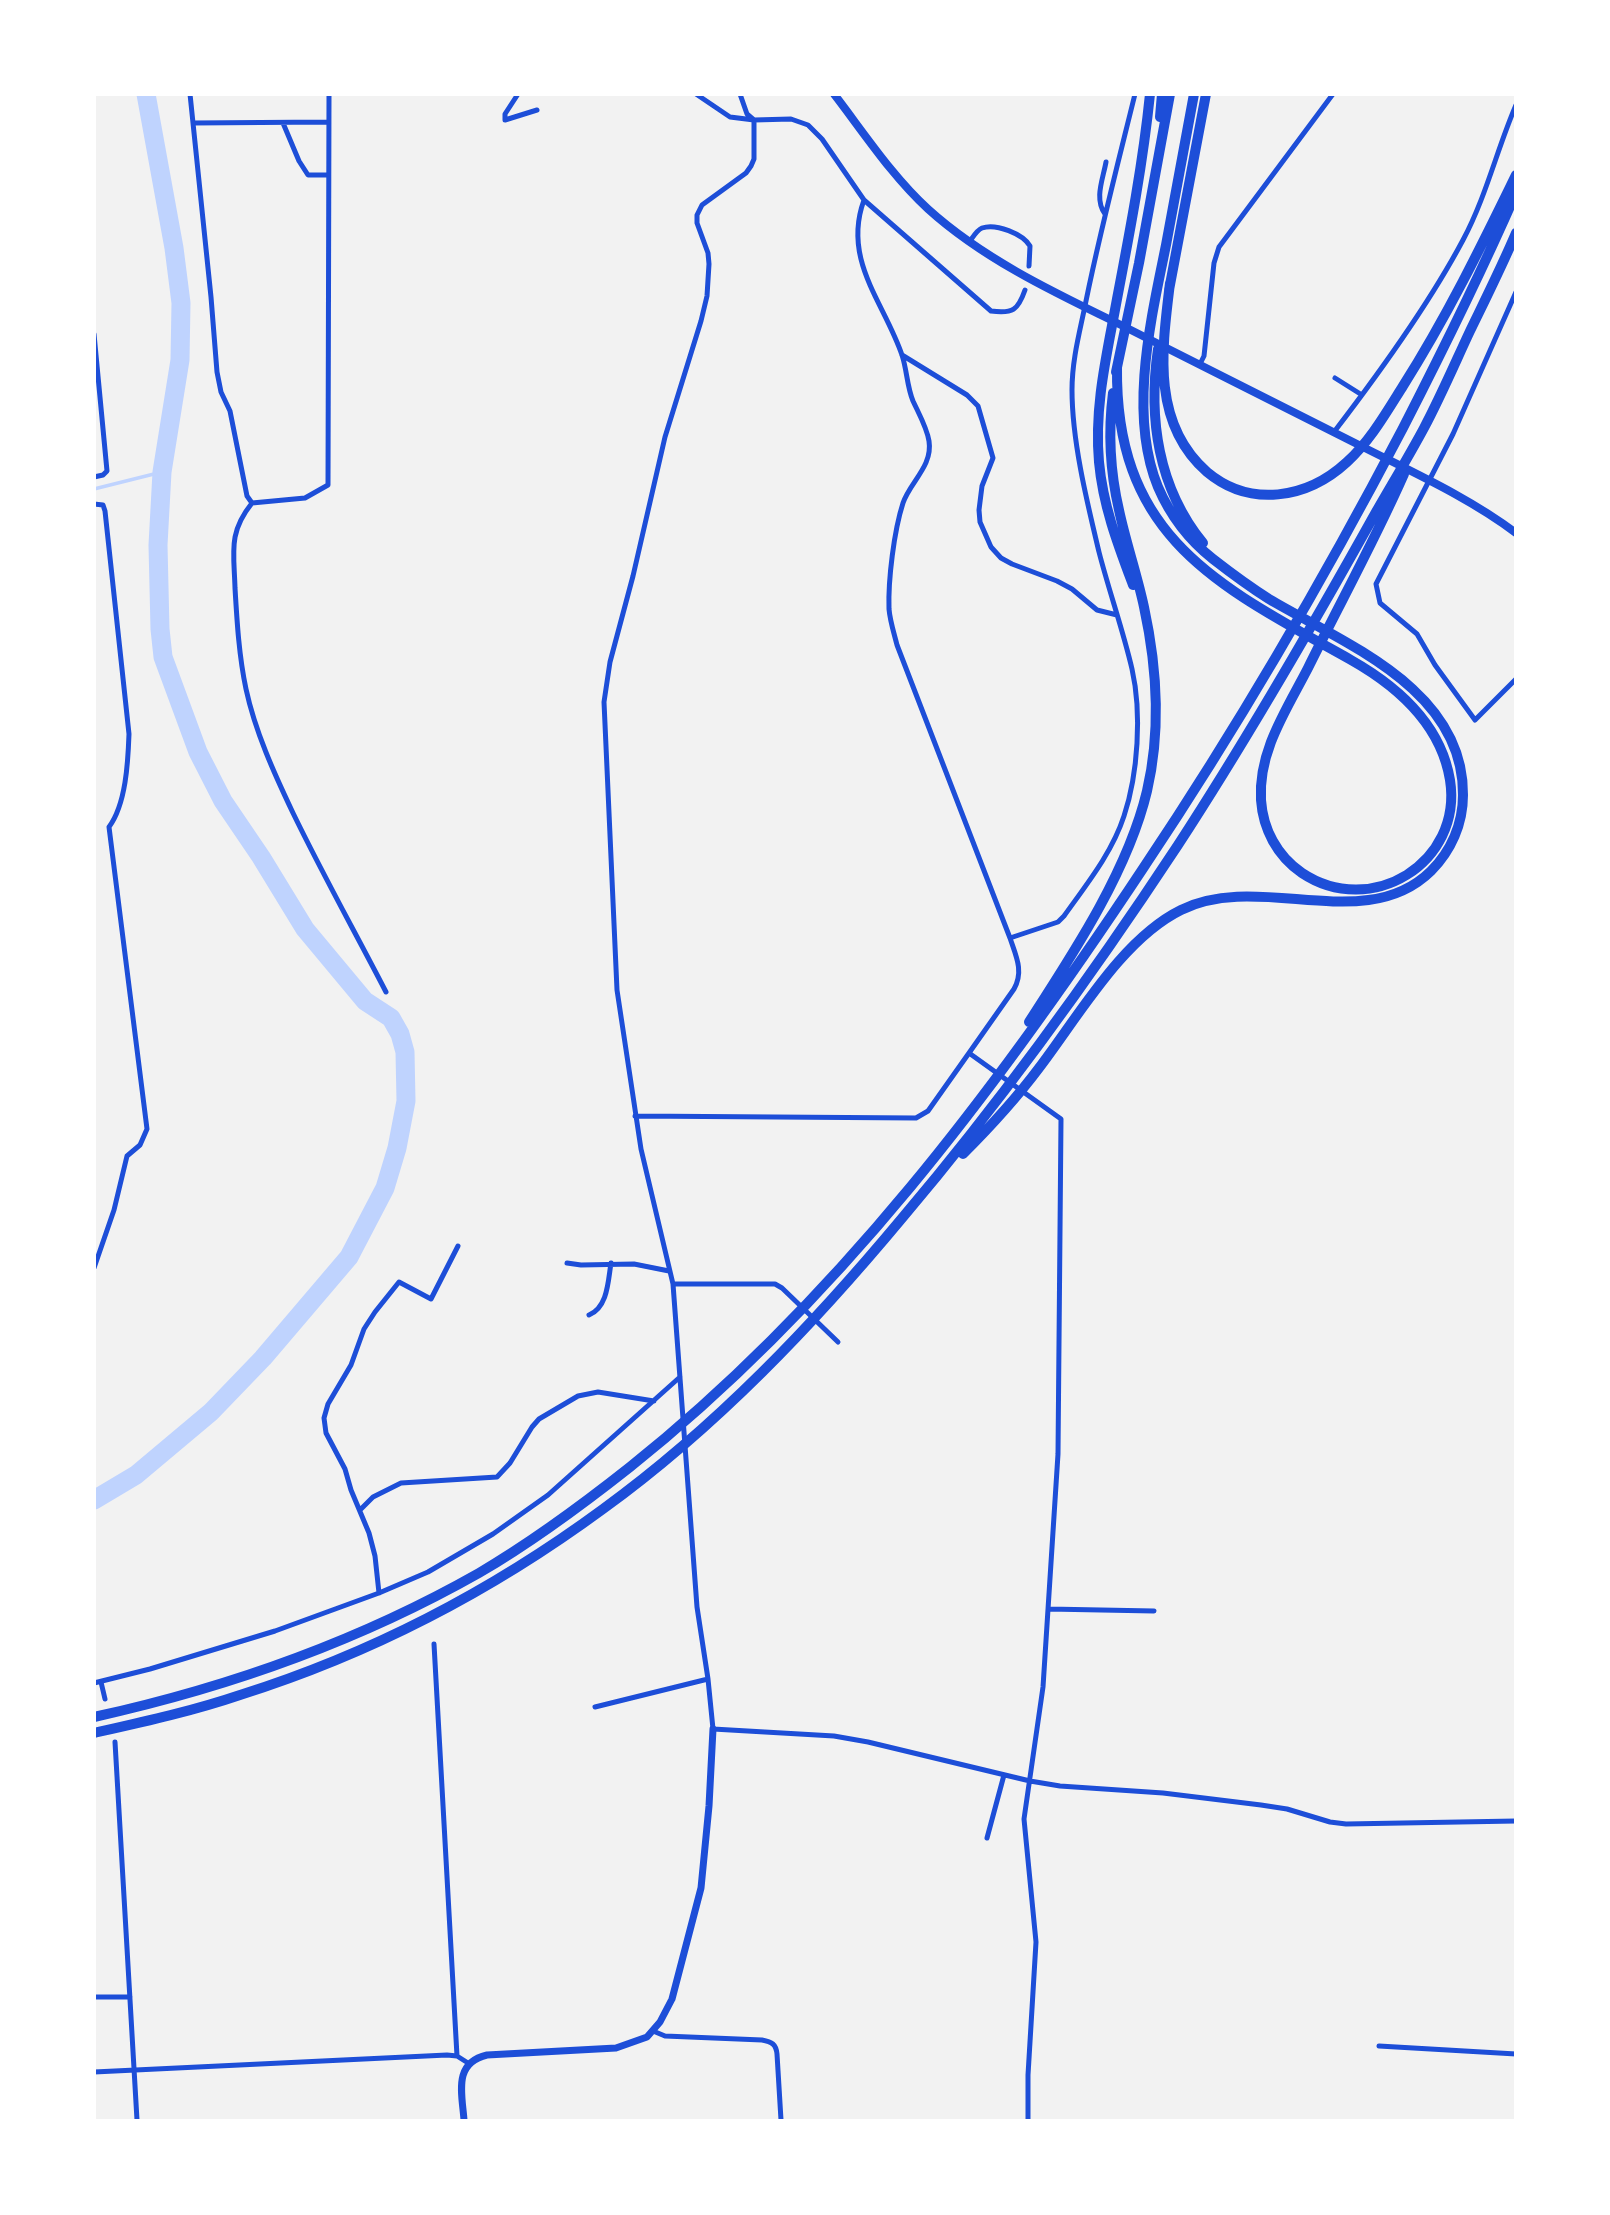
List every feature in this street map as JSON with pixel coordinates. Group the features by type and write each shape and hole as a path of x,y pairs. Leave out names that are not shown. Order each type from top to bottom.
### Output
{"highway":[{"path":"1150,94 1136,202 1102,375 1098,433 1101,478 1107,508 1114,535 1143,612 1152,649"},
{"path":"1153,184 1162,94"},
{"path":"970,1110 1069,960 1128,849 1147,790 1154,748 1156,707 1152,649 1144,606 1119,511 1113,475 1110,424 1117,367 1170,94"},
{"path":"928,1189 1002,1116 1119,962 1134,944 1163,920 1194,905 1227,897 1263,896 1350,902 1386,896 1418,882 1441,860 1450,846 1461,816 1463,782 1454,747 1436,716 1410,685 1357,648 1252,588 1212,558 1183,530 1163,499 1156,482 1148,447 1144,388 1147,347 1194,94"},
{"path":"1208,94 1159,339 1155,376 1156,432 1163,468 1175,501 1193,530 1252,588"},
{"path":"1170,283 1163,343 1164,380 1168,412 1181,442 1214,477 1240,491 1282,495 1310,488 1346,463 1373,433 1451,304 1516,175"},
{"path":"94,1717 190,1694 309,1655 406,1611 481,1572 593,1496 695,1415 759,1354 854,1252 915,1181 1016,1052 1197,788 1277,658 1362,508 1450,337 1516,193"},
{"path":"1117,367 1119,422 1126,455 1142,494 1166,532 1189,556 1235,592 1270,614 1362,666 1387,683 1419,714 1436,740 1443,754 1450,782 1450,805 1445,828 1432,852 1423,862 1413,872 1390,884 1350,890 1321,883 1295,868 1284,858 1269,833 1261,803 1265,761 1278,724 1305,673 1330,623 1385,519 1425,425 1516,233"},
{"path":"94,1733 242,1695 314,1669 414,1624 487,1586 604,1509 672,1455 769,1366 833,1300 928,1189 1028,1061 1134,912 1290,666 1425,425"}],"main road":[{"path":"834,94 896,174 928,209 970,241 1017,271 1085,307 1430,481 1516,533"}],"street":[{"path":"190,94 212,297 216,372 230,411 247,496 252,503"},
{"path":"328,94 328,485 305,498 252,503 237,524 234,551 237,620 246,691 262,743 312,852 386,992"},
{"path":"518,94 505,114 505,120 537,110"},
{"path":"696,94 730,117 754,120 791,119 808,125 822,139 864,200 991,311 1014,309 1021,303 1025,290"},
{"path":"464,2120 462,2077 468,2063 473,2059 487,2055 616,2048 639,2041 653,2031 672,1999 701,1888 713,1729 696,1607 673,1284 644,1167 617,990 604,702 605,685 654,493 665,437 707,296 709,264 697,215 702,205 746,173 754,159 754,120 747,114 740,94"},
{"path":"1010,938 1058,922 1064,916 1097,870 1123,819 1131,792 1136,701 1133,672 1099,552 1073,417 1074,357 1105,214 1135,94"},
{"path":"1200,364 1204,356 1214,263 1219,247 1332,94"},
{"path":"1334,432 1407,330 1463,240 1488,185 1516,105"},
{"path":"194,123 328,122"},
{"path":"284,123 299,161 308,175 328,175"},
{"path":"1508,123 1516,125"},
{"path":"1105,162 1100,204 1105,214"},
{"path":"635,1116 916,1118 928,1111 972,1055 1018,981 1019,964 1010,938 897,645 892,625 889,593 902,504 925,465 930,446 912,398 902,355 862,264 857,230 864,200"},
{"path":"970,241 979,230 986,227 1020,234 1030,246 1029,266"},
{"path":"1516,292 1453,434 1376,584 1380,604 1417,634 1475,720 1516,679"},
{"path":"94,334 107,471 94,477"},
{"path":"902,355 967,395 978,406 993,458 982,486 979,510 980,522 991,547 1001,558 1012,564 1072,589 1097,610 1117,615"},
{"path":"1335,378 1362,395"},
{"path":"94,504 103,505 105,511 129,734 128,759 119,806 109,827 147,1129 140,1145 128,1156 114,1210 94,1268"},
{"path":"972,1055 1061,1119 1058,1454 1043,1686 1024,1819 1036,1942 1028,2120"},
{"path":"379,1592 372,1543 345,1469 326,1433 324,1418 328,1404 351,1365 369,1322 399,1282 430,1298 458,1246"},
{"path":"567,1263 634,1264 669,1271"},
{"path":"589,1315 596,1312 605,1298 611,1263"},
{"path":"673,1284 775,1284 836,1340"},
{"path":"105,1699 98,1682 275,1631 428,1572 493,1534 548,1495 680,1377"},
{"path":"360,1510 373,1497 401,1483 497,1477 510,1463 539,1419 578,1396 598,1392 654,1401"},
{"path":"1048,1609 1154,1611"},
{"path":"434,1644 457,2056"},
{"path":"595,1707 708,1679"},
{"path":"713,1729 834,1736 1030,1781 1261,1805 1346,1824 1516,1821"},
{"path":"115,1742 137,2120"},
{"path":"987,1838 1004,1775"},
{"path":"94,1997 130,1997"},
{"path":"653,2031 665,2036 772,2042 778,2054 781,2120"},
{"path":"1379,2046 1516,2054"},
{"path":"94,2072 457,2056 468,2063"}],"waterway":[{"path":"94,1500 136,1475 211,1412 263,1358 349,1257 385,1188 397,1148 406,1101 405,1052 400,1034 391,1018 365,1001 305,929 223,801 198,752 163,657 158,545 162,472 180,360 181,303 174,248 146,94"},
{"path":"94,489 162,472"}]}
